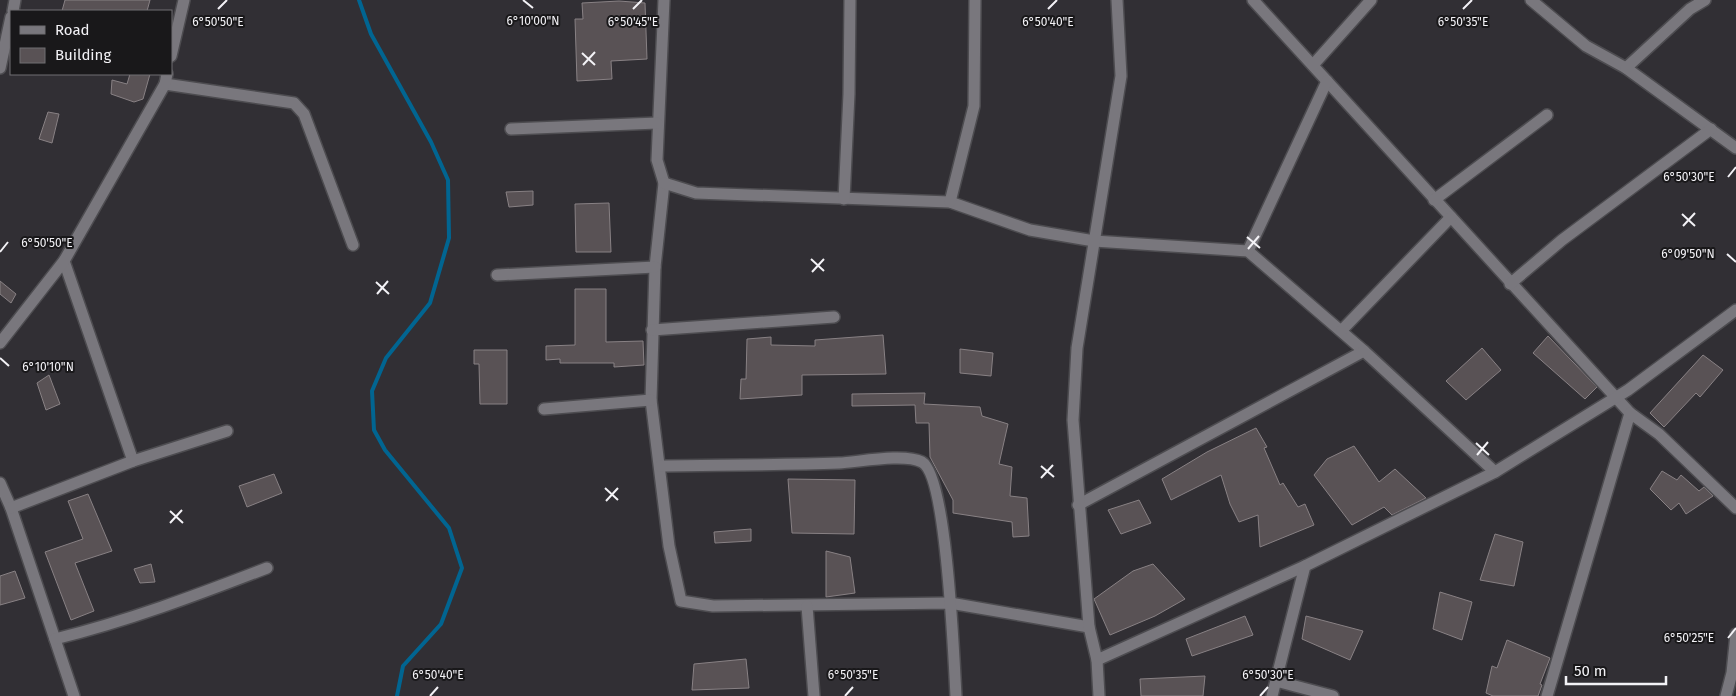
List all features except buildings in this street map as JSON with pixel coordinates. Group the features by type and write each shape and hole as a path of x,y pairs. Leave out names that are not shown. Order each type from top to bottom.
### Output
{"street":[{"path":"172,52 184,0"},
{"path":"664,0 657,123 657,160 664,183 655,267 651,400 668,546 681,601 713,606 731,604 807,606 950,603 1089,628"},
{"path":"844,199 849,94 850,0"},
{"path":"950,202 974,106 975,0"},
{"path":"1099,696 1097,660 1089,628 1078,505 1073,420 1077,348 1121,76 1117,0"},
{"path":"1253,0 1510,284 1630,413 1659,434 1736,508"},
{"path":"1313,65 1371,0"},
{"path":"1531,0 1586,46 1626,68 1736,148"},
{"path":"1626,68 1690,9 1705,0"},
{"path":"0,68 10,22"},
{"path":"0,343 64,261 166,79 294,103 304,114 353,245"},
{"path":"1248,251 1327,81"},
{"path":"1434,200 1547,115"},
{"path":"511,129 657,123"},
{"path":"1510,284 1562,240 1711,129"},
{"path":"664,183 696,193 950,202 1030,230 1094,241 1248,251 1342,330 1495,472"},
{"path":"1342,330 1451,217"},
{"path":"64,261 133,461"},
{"path":"497,276 655,267"},
{"path":"1097,660 1305,566 1495,472 1617,397 1736,310"},
{"path":"652,330 834,317"},
{"path":"1078,505 1364,351"},
{"path":"544,409 651,400"},
{"path":"1547,696 1630,413"},
{"path":"11,508 133,461 227,432"},
{"path":"660,466 839,463 905,459 922,462 930,472 943,526 956,696"},
{"path":"0,483 11,508 74,696"},
{"path":"1272,696 1305,566"},
{"path":"55,639 118,623 150,610 185,600 267,568"},
{"path":"807,606 814,696"},
{"path":"1726,696 1734,673 1736,634"},
{"path":"1276,681 1333,696"}],"waterway":[{"path":"359,0 371,34 431,142 448,180 449,238 430,303 386,358 372,391 374,430 385,450 449,528 462,568 441,624 403,666 397,696"}]}
